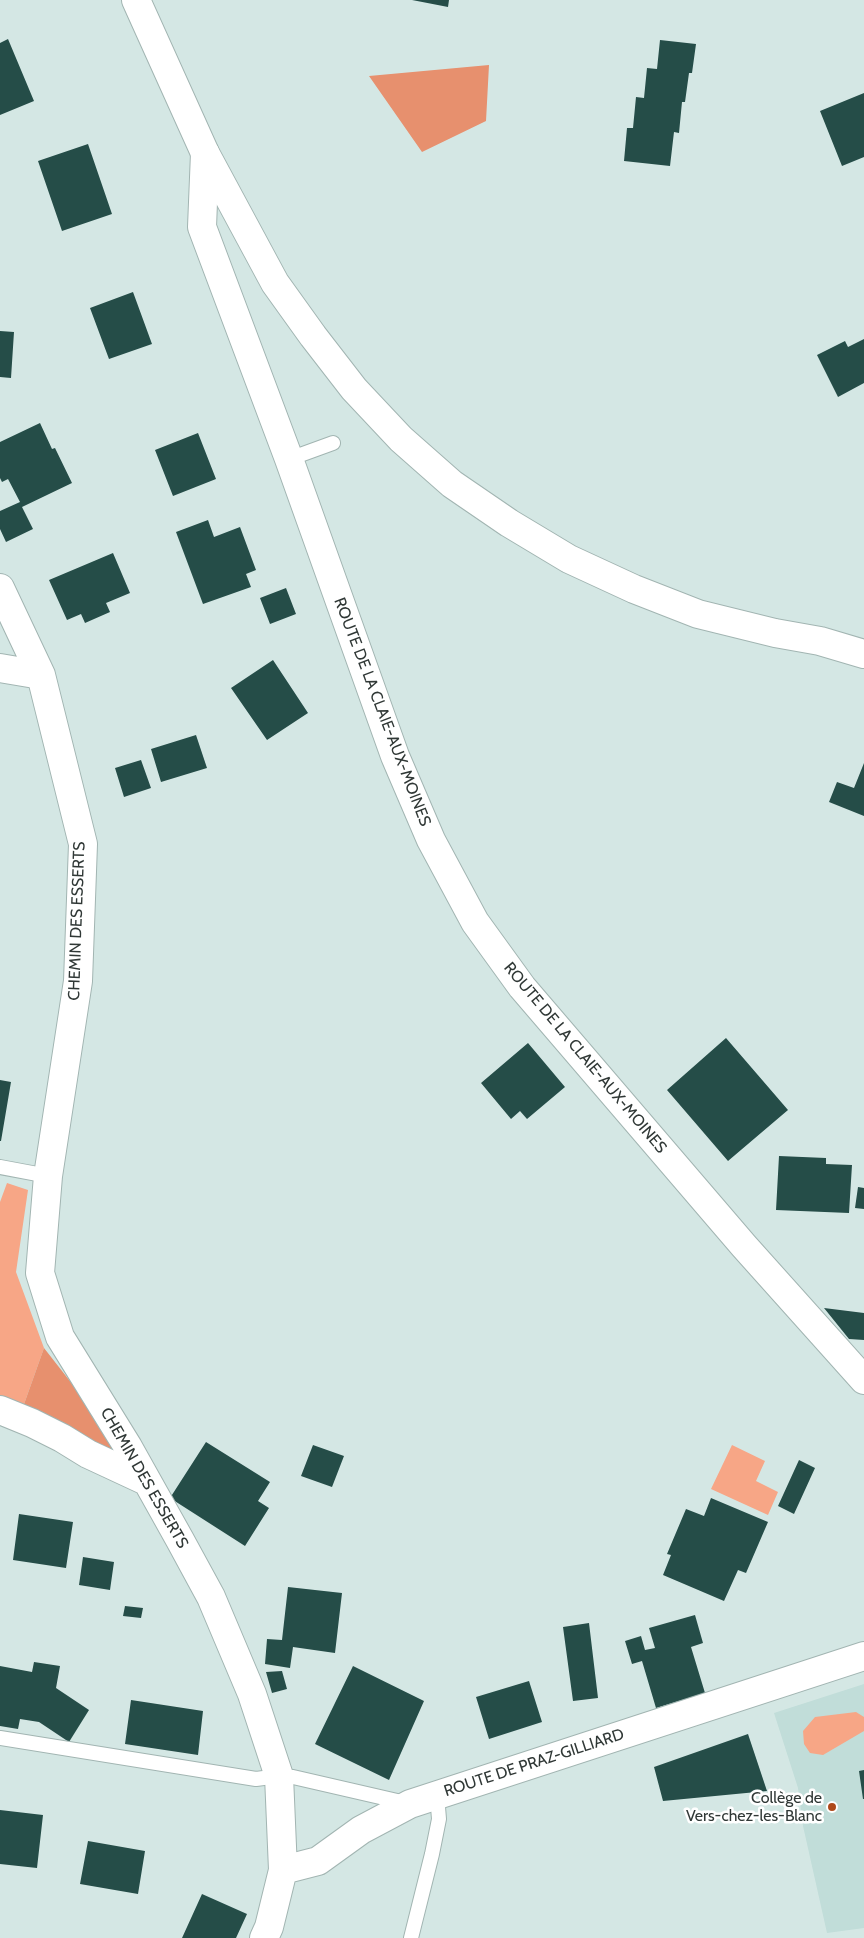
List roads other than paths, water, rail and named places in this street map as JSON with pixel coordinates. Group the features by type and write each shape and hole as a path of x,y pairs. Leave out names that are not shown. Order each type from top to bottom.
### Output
{"street":[{"name":"ROUTE DE LA CLAIE-AUX-MOINES","path":"136,0 205,153 276,283 312,336 354,389 401,438 452,484 509,523 569,559 634,589 698,614 775,633 820,641 864,654"},
{"name":"ROUTE DE LA CLAIE-AUX-MOINES","path":"205,153 202,227 289,459 396,756 431,840 475,922 522,987 744,1246 864,1380"},
{"name":"CHEMIN DES ESSERTS","path":"0,588 41,675 82,844 78,981 48,1176 40,1273 60,1337 128,1447 211,1597 252,1694 279,1776 283,1870"},
{"name":"ROUTE DE LA CLAIE-AUX-MOINES","path":"820,641 864,641"},
{"path":"0,668 41,675"},
{"path":"0,1410 47,1430 88,1454 146,1481"},
{"name":"ROUTE DE PRAZ-GILLIARD","path":"283,1870 318,1861 361,1830 410,1804 864,1656"},
{"path":"264,1938 269,1927 283,1870"}],"lane":[{"path":"289,459 333,442"},
{"path":"0,1168 48,1176"},
{"path":"0,1738 256,1779 279,1776 293,1777 410,1804"},
{"path":"411,1938 439,1819 437,1795"}],"place":[{"name":"Collège de Vers-chez-les-Blanc","path":"832,1807"}]}
